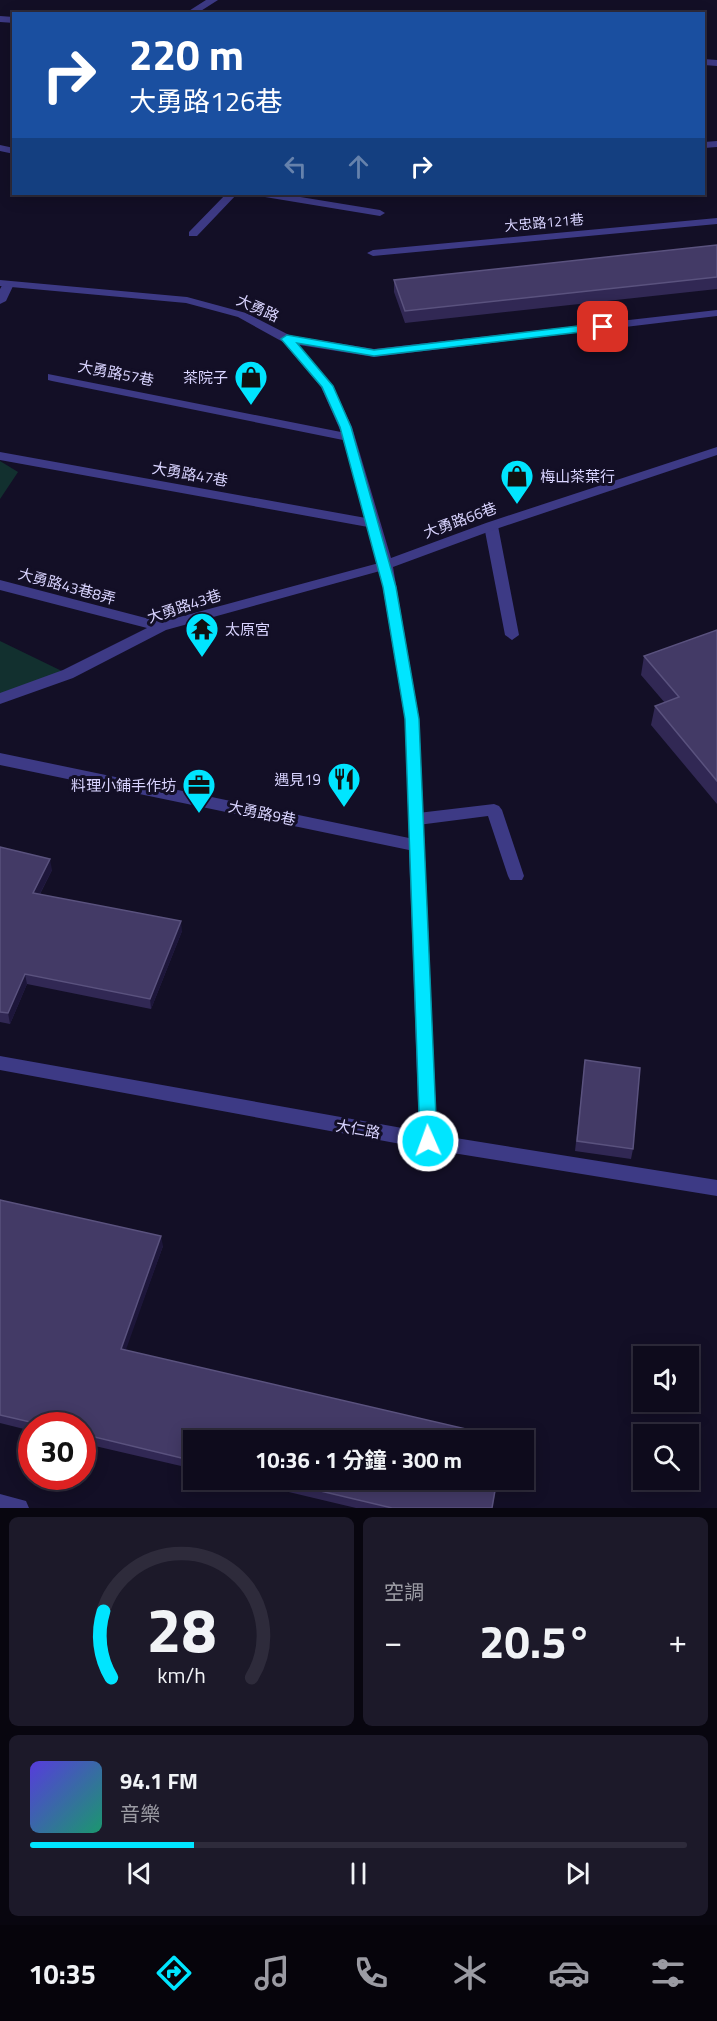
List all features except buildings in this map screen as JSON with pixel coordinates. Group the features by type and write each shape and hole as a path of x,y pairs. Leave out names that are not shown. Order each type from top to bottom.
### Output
{"street":[{"path":"192,12 213,0"},
{"path":"194,234 231,195"},
{"path":"271,195 380,213"},
{"name":"大忠路121巷","path":"373,253 717,221"},
{"path":"0,301 4,284"},
{"name":"大勇路","path":"4,284 187,300 242,315 287,339 327,386 349,437 386,565 412,719 418,819 417,846 428,1141"},
{"path":"287,339 374,353 717,313"},
{"name":"大勇路57巷","path":"52,377 349,437"},
{"name":"大勇路66巷","path":"386,565 491,526 717,451"},
{"name":"大勇路47巷","path":"0,456 374,524"},
{"path":"491,526 512,635"},
{"name":"大勇路43巷","path":"0,699 68,674 161,627 386,565"},
{"name":"大勇路43巷8弄","path":"0,585 161,627"},
{"name":"大勇路9巷","path":"0,759 417,846"},
{"path":"418,819 494,810 516,876"},
{"name":"大仁路","path":"0,1063 428,1141 717,1188"},
{"path":"0,1504 19,1508"}],"green space":[{"path":"0,461 18,472 0,499"},
{"path":"0,641 68,674 0,697"}],"place":[{"name":"茶院子","path":"251,406"},
{"name":"梅山茶葉行","path":"517,505"},
{"name":"太原宮","path":"202,658"},
{"name":"遇見19","path":"344,808"},
{"name":"料理小鋪手作坊","path":"199,814"}],"route":[{"path":"428,1141 417,846 418,819 412,719 390,587 386,565 346,427 327,386 287,339 374,353 603,327"}]}
